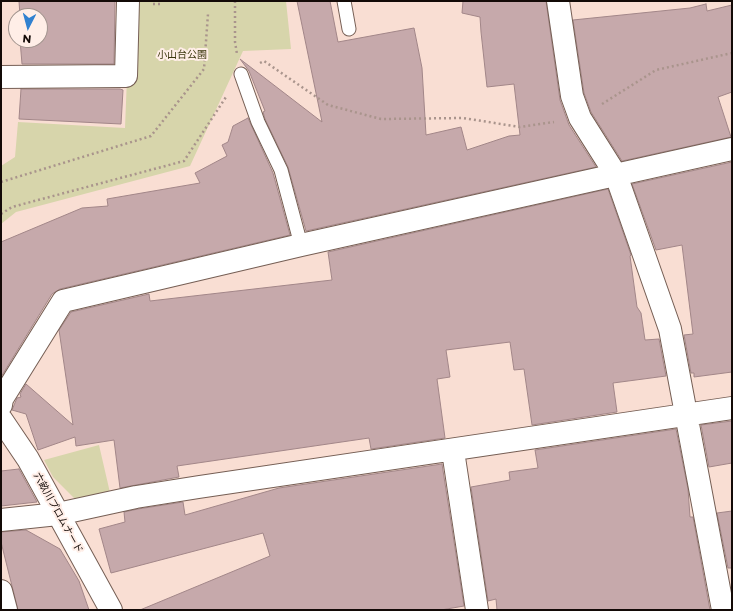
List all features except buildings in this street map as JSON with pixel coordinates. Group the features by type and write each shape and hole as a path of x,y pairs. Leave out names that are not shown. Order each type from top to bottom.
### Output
{"street":[{"path":"1,77 126,76 128,1"},
{"path":"558,1 572,96 580,118 616,175 670,329 723,610"},
{"path":"1,405 2,399 63,301 301,245 732,150"},
{"path":"1,520 58,514 192,488 453,451 732,408"},
{"name":"六畝川プロムナード","path":"1,419 28,459 111,610"},
{"path":"453,451 477,610"},
{"path":"1,591 6,610"}],"lane":[{"path":"344,1 348,28"},
{"path":"241,74 258,122 281,170 301,245"}],"path":[{"path":"235,1 235,42"},
{"path":"1,182 151,136 204,69 208,14"},
{"path":"1,214 12,207 184,161 241,74 264,61 328,106 381,119 463,118 520,127 580,118 656,70 732,53"}],"green space":[{"name":"小山台公園","path":"130,1 286,1 291,49 243,51 190,166 16,212 1,224 1,166 15,157 18,122 125,128"},
{"path":"99,445 111,497 79,503 53,477 44,460"}]}
